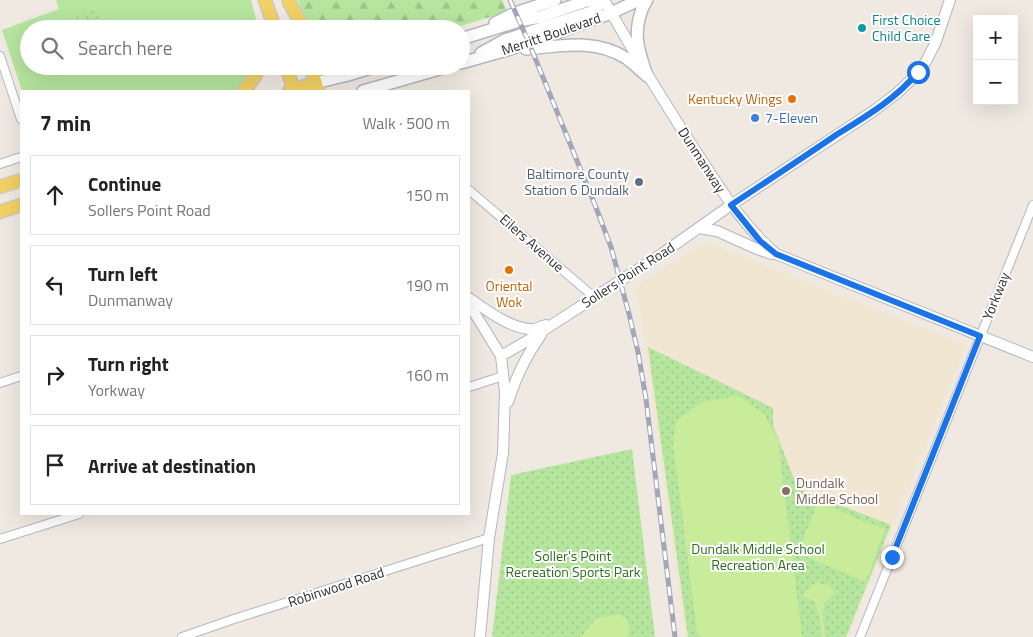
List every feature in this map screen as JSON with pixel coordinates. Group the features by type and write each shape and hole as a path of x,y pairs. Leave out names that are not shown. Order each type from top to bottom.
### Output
{"main road":[{"path":"266,0 266,20"},
{"path":"266,0 272,20"},
{"path":"474,34 515,13 555,0"},
{"name":"Merritt Boulevard","path":"470,36 540,17 588,0"},
{"path":"470,58 505,40 591,12 598,6 600,0"},
{"name":"Merritt Boulevard","path":"470,60 507,50 611,13 639,0"},
{"path":"647,0 639,20 638,48 647,76"},
{"path":"289,1 295,20"},
{"path":"289,1 299,20"},
{"path":"507,50 578,44 596,46 626,58 647,76"},
{"path":"245,90 256,75"},
{"path":"288,75 292,90"},
{"path":"313,75 317,87"},
{"path":"298,90 317,87 348,75"},
{"path":"379,88 421,75"},
{"path":"0,186 20,180"},
{"path":"0,212 20,204"}],"street":[{"name":"Dunmanway","path":"604,0 647,76 687,139 731,205 760,241 776,254 1033,357"},
{"name":"Sollers Point Road","path":"501,356 661,254 896,94 925,63 935,44 950,0"},
{"path":"0,56 20,115"},
{"path":"0,164 20,157"},
{"name":"Eilers Avenue","path":"470,191 594,297"},
{"name":"Yorkway","path":"860,637 1033,205"},
{"path":"699,228 717,231 770,254 776,254"},
{"path":"470,299 503,320 521,327 535,329 561,319"},
{"path":"470,306 501,356 505,392 503,453 490,538 480,637"},
{"path":"505,410 516,378 527,355 544,330"},
{"path":"0,383 20,376"},
{"path":"470,387 503,376"},
{"path":"0,539 76,515"},
{"name":"Robinwood Road","path":"182,637 490,538"}],"shaded area":[{"name":"Dundalk Middle School","path":"706,242 966,345 848,637 685,637 640,307 634,287"}],"green space":[{"path":"56,0 251,0 257,20 29,20 59,9"},
{"path":"298,0 502,0 507,12 470,23 470,20 305,20"},
{"path":"97,8 101,20 73,20 72,16"},
{"path":"20,23 20,75 251,75 240,90 22,90 2,30"},
{"name":"Dundalk Middle School Recreation Area","path":"648,347 773,408 773,425 798,489 891,525 846,637 688,637"},
{"path":"738,396 763,413 778,439 802,637 702,637 697,632 673,442 677,420 702,402"},
{"name":"Soller's Point Recreation Sports Park","path":"632,449 655,637 492,637 511,475"},
{"path":"818,501 885,529 866,582 798,553"},
{"path":"818,583 829,586 835,593 824,603 825,637 822,637 816,602 802,596 808,588"},
{"path":"618,615 626,618 629,628 628,637 582,637 597,618"}],"railway":[{"path":"510,0 611,247 629,314 646,399 675,637"}],"place":[{"name":"First Choice Child Care","path":"862,28"},
{"name":"Kentucky Wings","path":"792,99"},
{"name":"7-Eleven","path":"755,118"},
{"name":"Baltimore County Station 6 Dundalk","path":"639,182"},
{"name":"Oriental Wok","path":"509,270"},
{"name":"Dundalk Middle School","path":"786,491"}],"route":[{"path":"892,557 980,336 776,254 760,241 731,205 872,112 896,94 918,72"}]}
